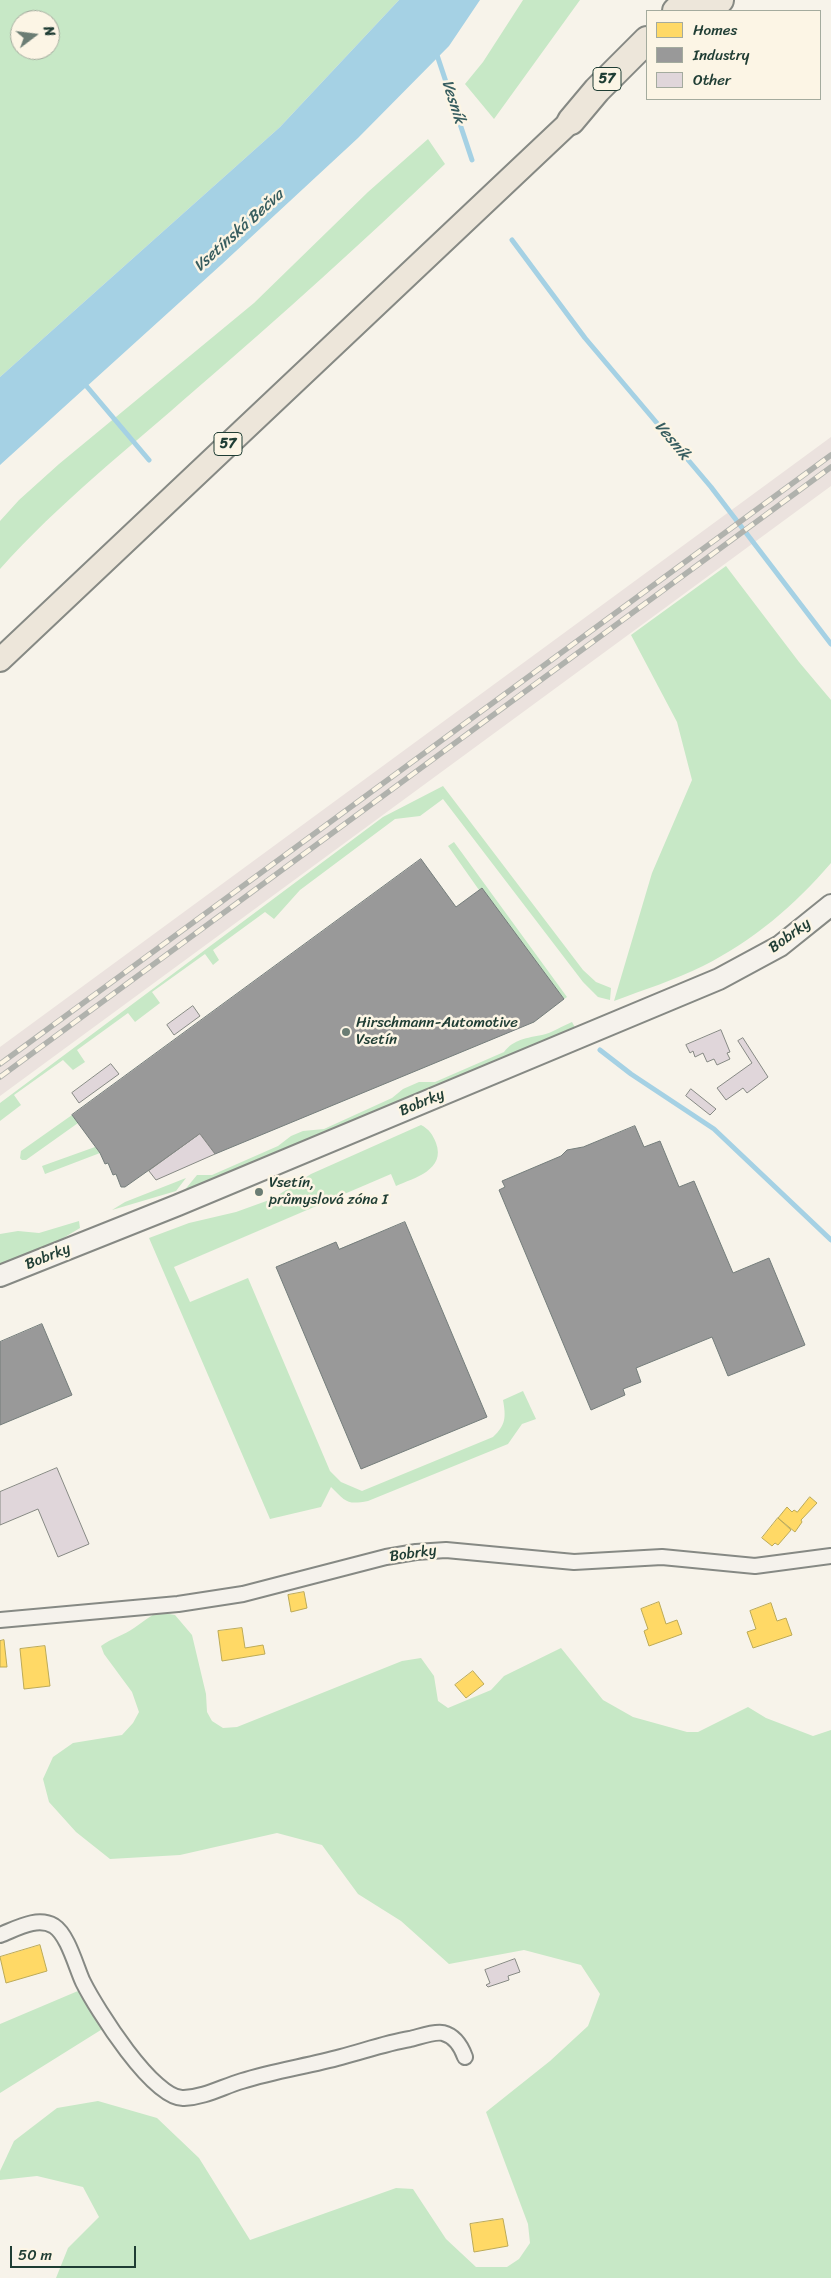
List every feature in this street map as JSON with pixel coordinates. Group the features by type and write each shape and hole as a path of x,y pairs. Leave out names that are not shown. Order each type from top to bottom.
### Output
{"highway":[{"path":"677,10 688,0"},
{"path":"709,10 720,0"},
{"name":"57","path":"571,121 596,90 646,41"},
{"name":"57","path":"571,121 646,66"}],"main road":[{"name":"57","path":"0,660 571,121"}],"street":[{"name":"Bobrky","path":"0,1276 178,1205 719,979 780,946 831,905"},
{"name":"Bobrky","path":"0,1620 178,1604 243,1594 386,1557 416,1552 446,1550 574,1562 662,1557 755,1566 831,1556"},
{"path":"0,1935 39,1921 54,1926 63,1935 84,1983 124,2046 154,2082 168,2095 177,2099 197,2097 241,2081 393,2042 441,2032 452,2037 462,2048 465,2057"}],"shaded area":[{"path":"831,437 831,486 0,1096 0,1047"}],"green space":[{"path":"0,0 399,0 280,127 0,377"},
{"path":"523,0 580,0 494,119 465,84 483,62"},
{"path":"428,139 445,164 290,307 95,476 46,521 0,569 0,521 19,500 59,464 254,303 368,192"},
{"path":"726,566 799,662 831,700 831,863 788,907 739,945 692,971 614,1001 652,873 692,780 677,722 631,635"},
{"path":"443,786 583,970 596,982 611,988 610,1000 598,997 583,982 443,799 420,816 395,819 300,890 274,919 265,912 213,950 219,960 213,965 205,954 152,992 160,1003 135,1022 128,1013 77,1050 85,1062 73,1070 63,1060 14,1095 21,1105 0,1121 0,1103 383,817"},
{"path":"454,842 567,997 564,999 482,888 479,890 448,846"},
{"path":"572,1022 577,1031 183,1192 197,1175 212,1175 278,1146 291,1136 303,1131 324,1129 392,1098 403,1089 419,1082 435,1082 504,1052 516,1042 546,1034"},
{"path":"72,1115 78,1123 26,1160 20,1158 21,1151"},
{"path":"421,1125 432,1135 438,1152 436,1160 427,1172 396,1186 391,1174 174,1267 190,1302 248,1278 330,1471 341,1482 362,1491 493,1437 503,1425 505,1411 503,1400 523,1391 536,1419 522,1424 508,1444 368,1501 355,1503 347,1501 331,1487 321,1507 270,1519 149,1238 189,1223 236,1212 272,1199 311,1174"},
{"path":"95,1147 100,1153 45,1174 42,1166"},
{"path":"186,1178 176,1191 112,1210 125,1202"},
{"path":"79,1221 80,1228 35,1255 0,1267 0,1234 18,1231 39,1233"},
{"path":"158,1612 175,1615 192,1635 206,1694 207,1712 212,1721 223,1728 237,1727 402,1661 421,1658 434,1676 438,1701 448,1708 491,1690 504,1676 561,1648 603,1700 633,1717 687,1732 698,1732 748,1707 766,1718 813,1736 831,1730 831,2278 56,2278 68,2248 99,2217 83,2187 37,2176 0,2180 0,2171 14,2141 57,2108 98,2101 157,2118 199,2158 250,2240 396,2188 413,2189 446,2239 476,2267 507,2267 519,2259 530,2243 528,2224 486,2112 550,2061 588,2026 600,1994 581,1965 524,1950 449,1964 401,1921 358,1894 322,1845 277,1833 180,1855 110,1859 76,1832 49,1802 43,1779 53,1757 73,1743 122,1735 133,1723 139,1712 132,1692 104,1654 101,1646"},
{"path":"85,1988 104,2028 0,2093 0,2024"}],"water":[{"name":"Vsetínská Bečva","path":"399,0 480,0 449,46 358,138 0,465 0,377 280,127"}],"building: Homes":[{"path":"810,1497 817,1503 801,1520 802,1522 795,1532 778,1518 787,1507 792,1512 794,1510 797,1512"},
{"path":"778,1518 791,1530 778,1545 775,1543 772,1546 762,1538"},
{"path":"304,1592 307,1608 291,1612 288,1595"},
{"path":"659,1602 666,1624 677,1620 682,1634 649,1646 644,1631 648,1629 641,1609"},
{"path":"771,1603 777,1621 786,1618 792,1635 753,1648 747,1632 756,1629 750,1611"},
{"path":"242,1628 245,1648 263,1645 265,1654 222,1661 218,1631"},
{"path":"4,1640 7,1667 0,1667 0,1641"},
{"path":"45,1646 50,1686 24,1689 20,1649"},
{"path":"473,1671 484,1684 466,1698 455,1685"},
{"path":"40,1945 47,1971 6,1983 0,1957"},
{"path":"503,2219 508,2246 474,2252 470,2224"}],"building: Industry":[{"name":"Hirschmann-Automotive Vsetín","path":"421,859 456,907 482,888 564,999 534,1022 215,1154 200,1134 125,1187 121,1187 116,1174 113,1175 108,1163 105,1164 100,1153 72,1115"},
{"path":"635,1126 644,1147 660,1141 679,1187 694,1181 733,1273 769,1258 805,1345 728,1376 712,1337 636,1368 641,1382 623,1389 625,1395 591,1410 499,1190 505,1187 502,1181 561,1156 567,1150 583,1147"},
{"path":"405,1222 487,1417 361,1469 276,1267 336,1242 339,1249"},
{"path":"42,1324 72,1395 0,1425 0,1342"}],"building: Other":[{"path":"193,1006 200,1016 174,1035 167,1025"},
{"path":"721,1030 730,1052 727,1053 730,1059 717,1065 714,1059 707,1062 703,1053 695,1057 693,1051 690,1053 686,1045"},
{"path":"743,1038 768,1077 747,1093 743,1088 726,1100 717,1088 752,1063 738,1041"},
{"path":"111,1064 119,1074 79,1103 72,1093"},
{"path":"691,1089 716,1109 710,1115 686,1096"},
{"path":"200,1134 215,1154 156,1180 149,1171"},
{"path":"57,1468 89,1544 58,1557 38,1509 0,1525 0,1492"},
{"path":"515,1959 520,1972 508,1976 509,1980 488,1987 486,1985 490,1983 485,1970"}],"waterway":[{"name":"Vesník","path":"436,52 472,160"},
{"name":"Vesník","path":"512,240 585,338 711,487 831,644"},
{"path":"83,382 149,460"},
{"path":"600,1050 631,1074 714,1129 831,1240"}],"railway":[{"path":"0,1064 831,455"},
{"path":"0,1077 831,467"}],"place":[{"name":"Hirschmann-Automotive Vsetín","path":"346,1032"},
{"name":"Vsetín, průmyslová zóna I","path":"259,1192"}]}
